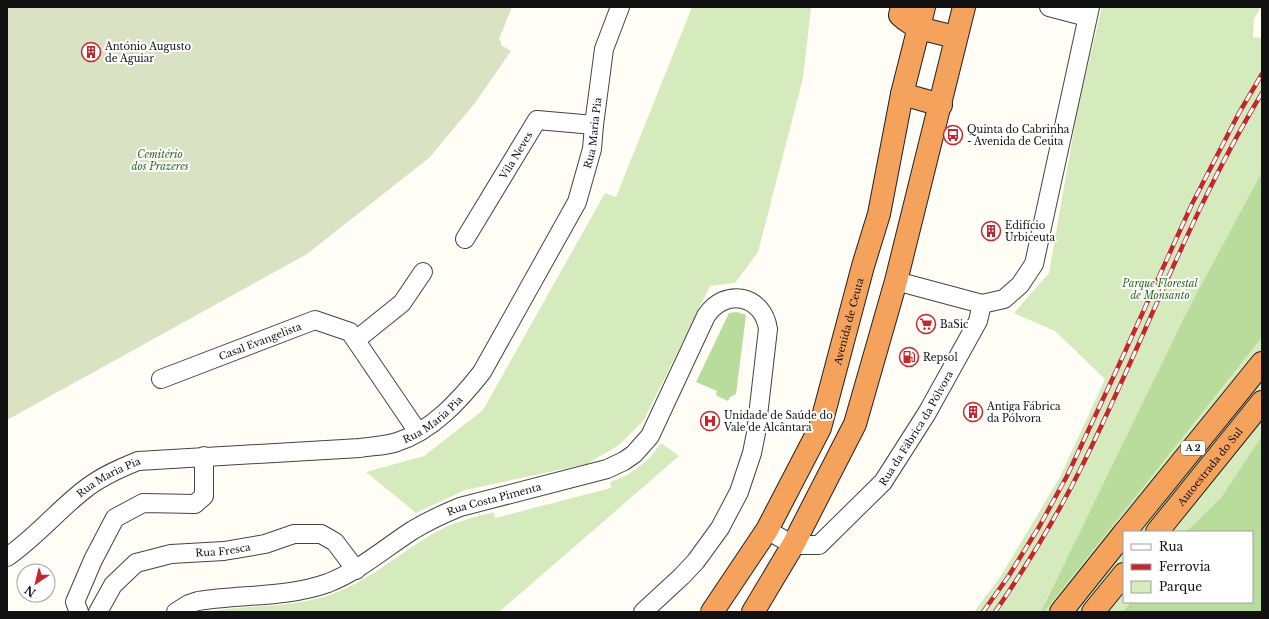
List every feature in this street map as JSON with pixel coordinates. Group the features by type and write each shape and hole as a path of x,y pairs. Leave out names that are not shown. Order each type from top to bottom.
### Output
{"highway":[{"path":"902,7 900,15 908,23 921,17 956,37"},
{"path":"753,612 793,545 855,424 896,281 941,105 964,7"},
{"name":"Avenida de Ceuta","path":"712,612 767,530 820,428 863,266 879,214 902,94 921,17"},
{"path":"902,94 941,105"},
{"name":"A 2","path":"1125,531 1262,363"},
{"name":"Autoestrada do Sul","path":"1158,531 1262,402"},
{"name":"A 2","path":"1061,612 1123,533"},
{"path":"1093,612 1123,575"}],"street":[{"name":"Rua Maria Pia","path":"7,557 20,548 83,490 111,472 138,461 360,448 397,442 418,432 439,418 465,394 486,366 578,202 592,149 604,49 620,7"},
{"path":"896,281 982,304 1004,299 1020,285 1034,264 1088,12 1049,7"},
{"name":"Vila Neves","path":"465,239 537,120 594,125"},
{"path":"356,340 402,303 423,272"},
{"name":"Rua Costa Pimenta","path":"176,612 189,604 198,601 286,592 314,587 330,582 356,570 414,529 444,513 460,507 607,469 624,461 634,454 650,436 706,316 722,301 730,298 746,300 759,308 764,314 768,329 756,433 746,472 730,510 709,545 682,576 643,612"},
{"name":"Rua da Fábrica da Pólvora","path":"767,530 793,545 819,545 883,482 927,413 971,334 978,321 982,304"},
{"name":"Casal Evangelista","path":"161,380 315,320 350,332 418,432"},
{"path":"79,612 75,602 115,518 143,503 195,504 204,496 204,456"},
{"name":"Rua Fresca","path":"98,612 113,585 136,563 171,554 224,551 265,544 294,534 321,534 335,542 356,570"}],"green space":[{"name":"Cemitério dos Prazeres","path":"7,7 512,7 499,39 501,41 501,45 511,51 475,103 429,158 307,254 7,420"},
{"path":"692,7 811,7 803,78 758,252 735,283 710,286 644,420 619,445 587,464 465,490 416,513 366,472 424,456 483,410 605,193 616,197"},
{"name":"Parque Florestal de Monsanto","path":"1102,7 1261,7 1254,19 1253,37 1262,38 1262,612 974,612 1001,576 1060,477 1105,379 1055,331 1014,313 1049,273 1078,107"},
{"path":"1262,172 1262,337 1044,612 1041,612 1188,310"},
{"path":"737,312 746,315 736,394 730,397 728,401 717,396 717,391 696,382 729,313"},
{"path":"1262,436 1262,612 1123,612 1130,603 1253,603 1253,531 1187,531 1221,498"},
{"path":"661,443 679,456 499,612 205,612 303,602 335,593 361,581 421,541 441,529 455,523 494,512 495,518 611,488 610,482 625,476 639,467 651,456"}],"railway":[{"path":"983,612 1008,577 1039,527 1067,476 1192,204 1239,113 1262,74"},
{"path":"995,612 1039,544 1079,472 1102,425 1211,185 1262,93"}],"place":[{"name":"António Augusto de Aguiar","path":"91,52"},
{"name":"Quinta do Cabrinha - Avenida de Ceuta","path":"953,135"},
{"name":"Edifício Urbiceuta","path":"991,231"},
{"name":"BaSic","path":"926,324"},
{"name":"Repsol","path":"909,357"},
{"name":"Antiga Fábrica da Pólvora","path":"973,412"},
{"name":"Unidade de Saúde do Vale de Alcântara","path":"710,421"}]}
